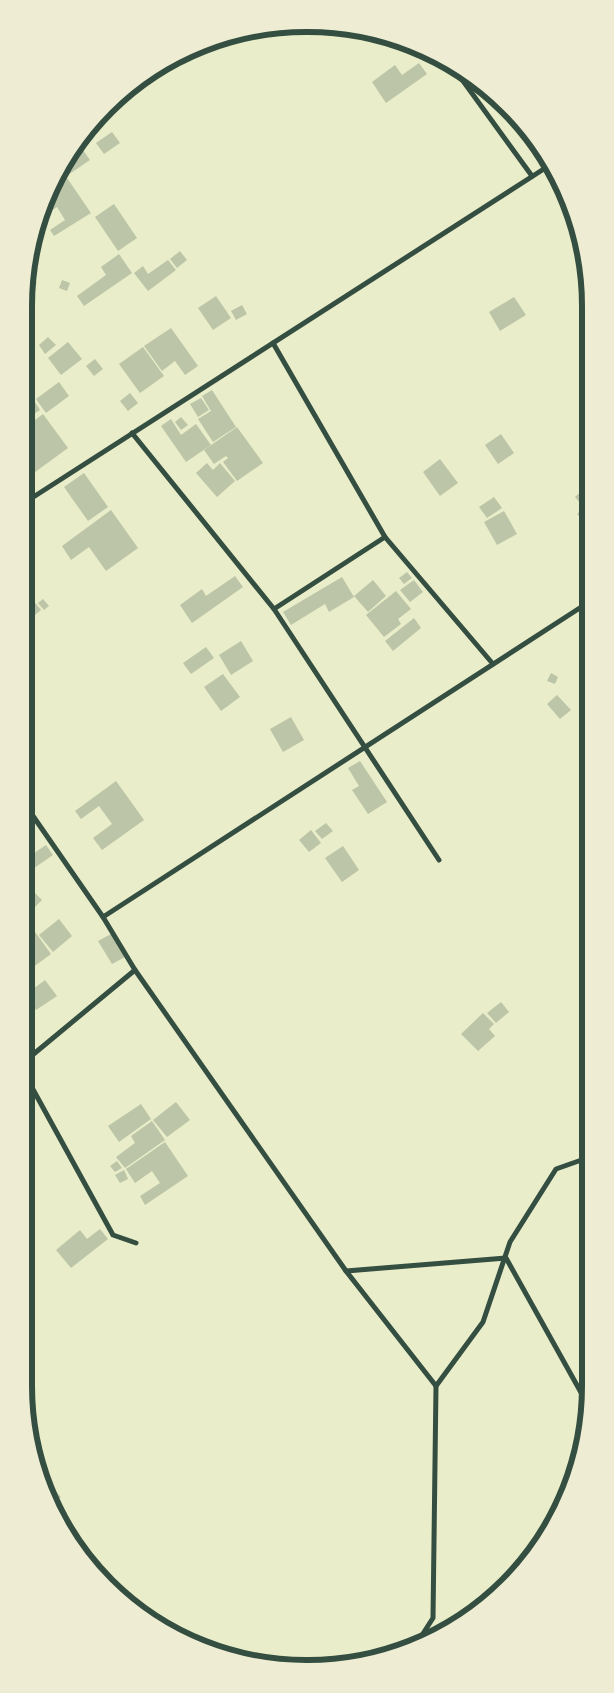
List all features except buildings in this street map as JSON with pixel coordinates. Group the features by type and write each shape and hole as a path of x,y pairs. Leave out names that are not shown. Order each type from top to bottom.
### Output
{"street":[{"path":"463,81 532,176"},
{"path":"32,498 544,169"},
{"path":"273,343 385,537 493,664"},
{"path":"132,433 274,609 439,860"},
{"path":"274,609 385,537"},
{"path":"103,918 582,606"},
{"path":"32,815 103,918 135,970 346,1270 436,1386"},
{"path":"32,1055 135,970"},
{"path":"32,1088 113,1235 136,1243"},
{"path":"423,1635 434,1618 436,1386 483,1322 510,1242 556,1169 582,1160"},
{"path":"346,1270 506,1258"},
{"path":"506,1258 582,1393"}]}
